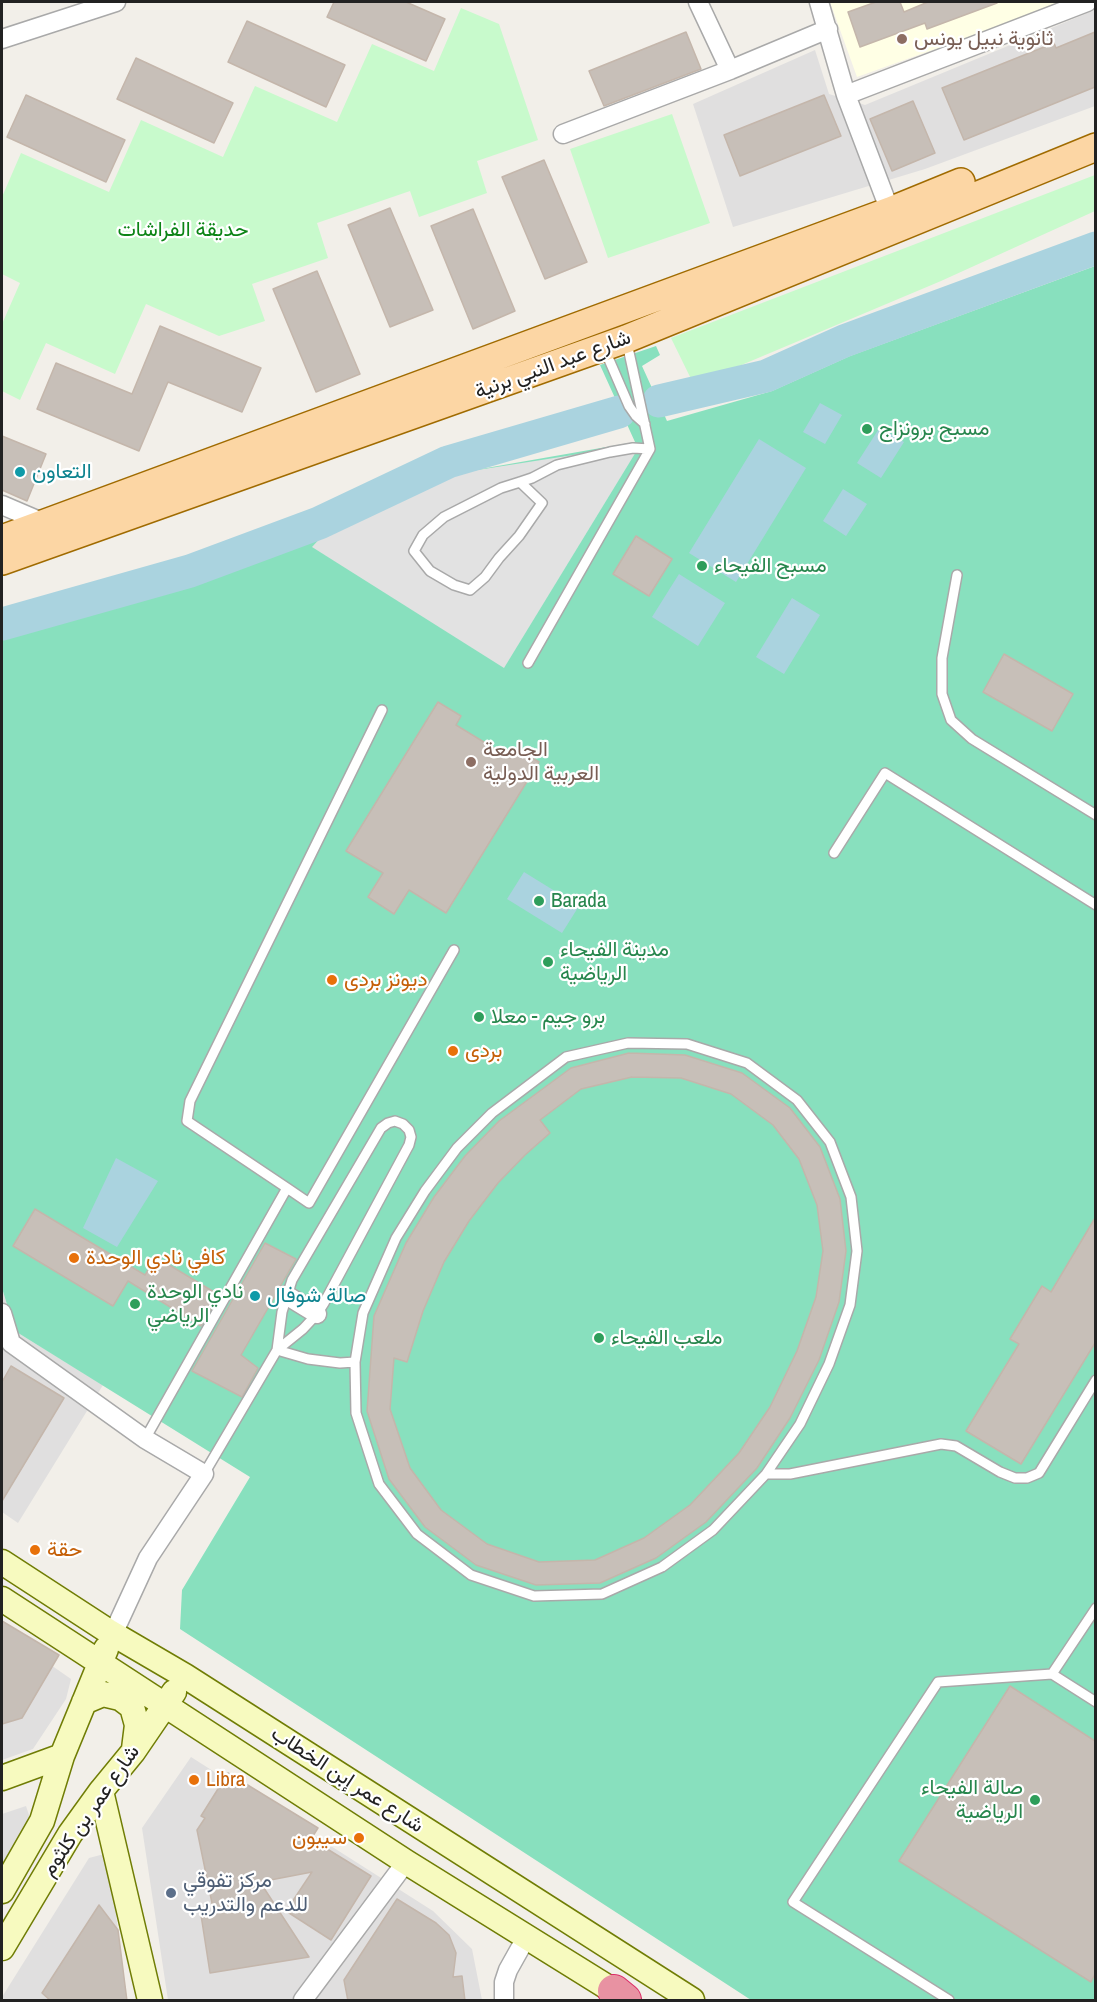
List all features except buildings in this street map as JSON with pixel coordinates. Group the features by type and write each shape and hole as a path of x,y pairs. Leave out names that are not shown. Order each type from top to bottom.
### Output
{"main road":[{"name":"شارع عبد النبي برنية","path":"2,539 890,211 1095,128"},
{"name":"شارع عبد النبي برنية","path":"2,561 615,343 1095,147"},
{"name":"شارع عمر إبن الخطاب","path":"2,1562 113,1634 185,1676 692,2001"},
{"name":"شارع عمر إبن الخطاب","path":"2,1599 406,1862 527,1936 622,1998"},
{"name":"شارع عمر بن كلثوم","path":"2,1891 42,1821 62,1756 99,1662 113,1634"},
{"name":"شارع عمر بن كلثوم","path":"2,1948 70,1834 133,1752 185,1676"},
{"path":"84,1702 103,1694 120,1698 132,1707 137,1725 133,1752"},
{"path":"2,1778 62,1756"},
{"path":"101,1791 150,2001"}],"street":[{"path":"2,39 116,2"},
{"path":"698,2 730,70"},
{"path":"819,2 846,95 890,211"},
{"path":"846,95 1087,2"},
{"path":"563,135 828,29"},
{"path":"2,505 44,523"},
{"path":"286,1295 317,1314"},
{"path":"2,1313 11,1343 145,1439 204,1474 148,1558 113,1634"},
{"path":"303,2000 406,1862"},
{"path":"504,2001 504,1982 508,1970 527,1936"}],"lane":[{"path":"615,343 629,406 645,424"},
{"path":"528,663 650,448 645,424 615,343"},
{"path":"520,482 542,503 519,536 485,577 470,590 454,585 430,571 414,551 423,535 444,517 501,488 566,462 633,448 650,448"},
{"path":"957,575 942,658 942,694 951,720 972,739 1095,816"},
{"path":"382,710 190,1101 188,1121 309,1203 454,950"},
{"path":"834,853 885,772 1095,905"},
{"path":"628,1042 687,1044 747,1063 797,1100 830,1142 851,1197 857,1251 850,1305 829,1364 800,1424 766,1474 713,1530 662,1567 602,1594 534,1596 471,1575 417,1534 379,1484 356,1413 355,1362 363,1313 396,1238 425,1191 457,1149 492,1113 566,1057 628,1042"},
{"path":"204,1474 277,1350 317,1314 409,1145 411,1137 409,1130 403,1124 395,1121 381,1128 292,1280 286,1295 277,1350"},
{"path":"145,1439 287,1188"},
{"path":"277,1350 308,1359 340,1363 355,1362"},
{"path":"766,1474 790,1474 941,1444 956,1446 1014,1478 1027,1478 1039,1473 1095,1380"},
{"path":"1052,1674 1095,1608"},
{"path":"949,2001 793,1902 938,1682 1052,1674 1095,1702"}],"shaded area":[{"name":"ثانوية نبيل يونس","path":"830,2 1066,2 857,77"},
{"path":"1095,10 1095,106 925,169 733,227 693,104 815,50 829,94 865,105"},
{"path":"639,447 504,668 312,547 324,534 452,474 605,450"},
{"path":"2,1288 15,1331 103,1385 18,1523 2,1512"},
{"path":"2,1631 71,1679 66,1699 33,1749 2,1760"},
{"path":"191,1757 433,1911 472,1949 482,2000 168,2000 142,1828"},
{"path":"26,1806 32,1824 2,1873 2,1814"},
{"path":"108,1853 127,2000 2,2000 89,1858"}],"green space":[{"name":"حديقة الفراشات","path":"461,8 499,24 538,140 477,161 487,193 419,217 410,191 317,223 328,258 252,284 265,321 219,336 146,304 115,374 46,343 20,400 2,391 2,324 20,283 2,274 2,197 21,153 109,192 141,120 223,157 255,86 337,122 372,44 434,71"},
{"path":"672,114 710,223 608,258 570,149"},
{"path":"1095,175 1095,211 941,281 694,385 671,338"},
{"name":"مدينة الفيحاء الرياضية","path":"1095,266 1095,2000 751,2000 180,1629 182,1590 250,1477 15,1331 2,1288 2,636 194,583 324,534 452,474 635,442 600,365 656,346 660,355 642,366 667,421 772,391 850,356"}],"water":[{"path":"820,403 842,415 825,444 803,432"},
{"path":"880,427 904,442 881,478 857,463"},
{"path":"759,439 806,468 736,582 689,553"},
{"path":"843,489 867,504 846,536 823,521"},
{"path":"679,574 725,603 698,646 652,617"},
{"path":"792,598 820,615 784,674 756,657"},
{"path":"524,872 579,906 562,933 507,899"},
{"path":"116,1158 158,1181 117,1247 83,1228"}],"waterway":[{"path":"659,401 766,376 844,341 1096,248"},
{"path":"2,624 190,571 319,523 448,462 619,412"}],"place":[{"name":"ثانوية نبيل يونس","path":"902,39"},
{"name":"مسبح برونزاج","path":"867,429"},
{"name":"التعاون","path":"20,472"},
{"name":"مسبح الفيحاء","path":"702,566"},
{"name":"الجامعة العربية الدولية","path":"471,762"},
{"name":"Barada","path":"539,901"},
{"name":"مدينة الفيحاء الرياضية","path":"548,962"},
{"name":"ديونز بردى","path":"332,980"},
{"name":"برو جيم - معلا","path":"479,1017"},
{"name":"بردى","path":"453,1051"},
{"name":"كافي نادي الوحدة","path":"74,1258"},
{"name":"صالة شوفال","path":"255,1296"},
{"name":"نادي الوحدة الرياضي","path":"135,1304"},
{"name":"ملعب الفيحاء","path":"599,1338"},
{"name":"حقة","path":"35,1550"},
{"name":"Libra","path":"194,1780"},
{"name":"صالة الفيحاء الرياضية","path":"1035,1800"},
{"name":"سيبون","path":"359,1838"},
{"name":"مركز تفوقي للدعم والتدريب","path":"171,1893"}]}
